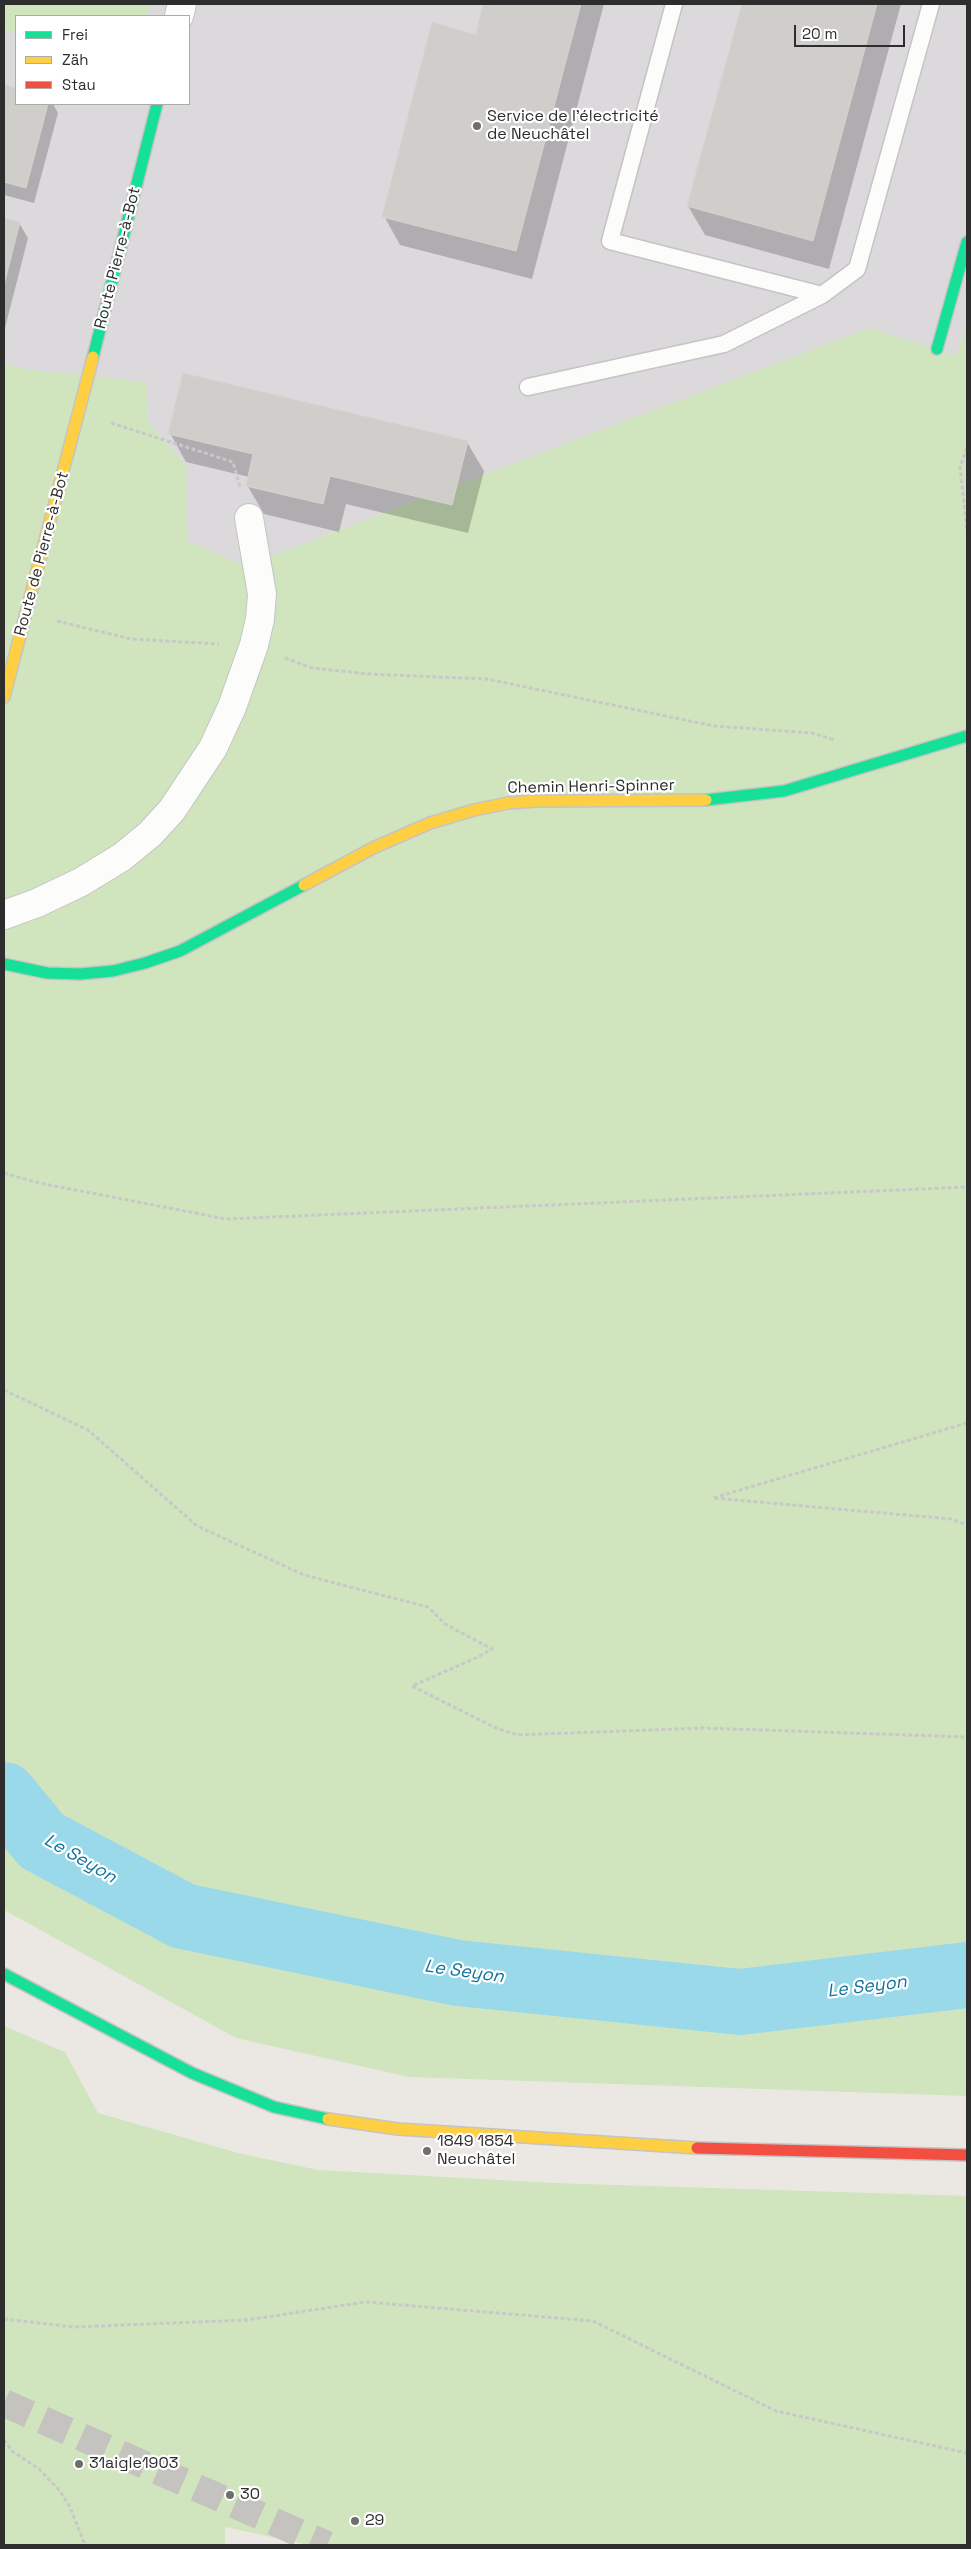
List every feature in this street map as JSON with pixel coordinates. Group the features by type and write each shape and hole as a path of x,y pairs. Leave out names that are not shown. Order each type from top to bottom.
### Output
{"main road":[{"name":"Route Pierre-à-Bot","path":"80,412 157,105"},
{"path":"937,349 967,242"},
{"name":"Route de Pierre-à-Bot","path":"4,696 80,412"},
{"name":"Chemin Henri-Spinner","path":"4,964 47,973 80,974 113,971 145,963 180,951 372,848 430,823 474,810 508,802 686,801 738,798 784,791 967,736"},
{"path":"4,1974 192,2073 274,2107 310,2116 398,2129 676,2147 967,2155"}],"street":[{"path":"4,915 38,903 98,872 129,851 172,810 213,748 232,707 254,645 260,619 262,594 249,518"}],"lane":[{"path":"674,4 610,242 822,296"},
{"path":"528,388 724,344 822,296 857,270 931,4"}],"path":[{"path":"80,412 233,462 249,518"},
{"path":"967,448 960,467 967,531"},
{"path":"26,613 131,639 254,645 312,668 369,674 487,679 714,726 812,733 836,740 878,762"},
{"path":"4,1173 39,1183 226,1219 967,1187"},
{"path":"4,1390 88,1430 198,1526 304,1575 428,1607 445,1624 492,1649 412,1686 496,1728 518,1734 703,1728 967,1737"},
{"path":"967,1423 713,1498 951,1519 967,1524"},
{"path":"4,2319 74,2327 246,2320 366,2302 593,2321 776,2411 967,2454"},
{"path":"4,2440 12,2451 39,2469 60,2492 70,2507 85,2545"}],"shaded area":[{"path":"150,4 967,4 967,318 957,356 869,328 245,566 187,541 186,465 148,422 146,382 24,369 4,363 4,31 15,33 15,105 190,105 190,15 146,15"}],"green space":[{"path":"4,4 150,4 146,15 15,15 15,33 4,31"},
{"path":"967,318 967,2096 409,2077 236,2038 4,1910 4,363 24,369 146,382 148,422 186,465 187,541 245,566 869,328 957,356"},
{"path":"4,2026 65,2052 98,2113 238,2153 318,2170 555,2183 967,2196 967,2545 309,2545 225,2527 225,2545 4,2545"}],"building":[{"name":"Service de l'électricité de Neuchâtel","path":"483,4 581,4 516,251 382,217 432,22 476,35"},
{"path":"742,4 877,4 813,241 687,206"},
{"path":"4,84 15,88 15,105 48,105 26,188 4,182"},
{"path":"4,218 20,222 4,285"},
{"path":"183,373 468,441 452,505 330,476 323,504 246,486 253,454 168,434"}],"waterway":[{"name":"Le Seyon","path":"4,1795 42,1841 183,1916 458,1973 740,2002 967,1975"}],"tunnel":[{"path":"4,2403 327,2545"}],"traffic: fast":[{"path":"93,357 157,105"},
{"path":"937,349 967,242"},
{"path":"706,800 784,791 967,736"},
{"path":"4,964 47,973 80,974 113,971 145,963 180,951 304,885"},
{"path":"4,1974 192,2073 274,2107 328,2119"}],"traffic: slow":[{"path":"4,697 93,357"},
{"path":"304,885 373,848 430,823 474,810 508,803 536,801 706,800"},
{"path":"328,2119 398,2129 697,2148"}],"traffic: jam":[{"path":"697,2148 967,2155"}],"place":[{"name":"Service de l'électricité de Neuchâtel","path":"477,126"},
{"name":"1849 1854 Neuchâtel","path":"427,2151"},
{"name":"31aigle1903","path":"79,2464"},
{"name":"30","path":"230,2495"},
{"name":"29","path":"355,2521"}]}
